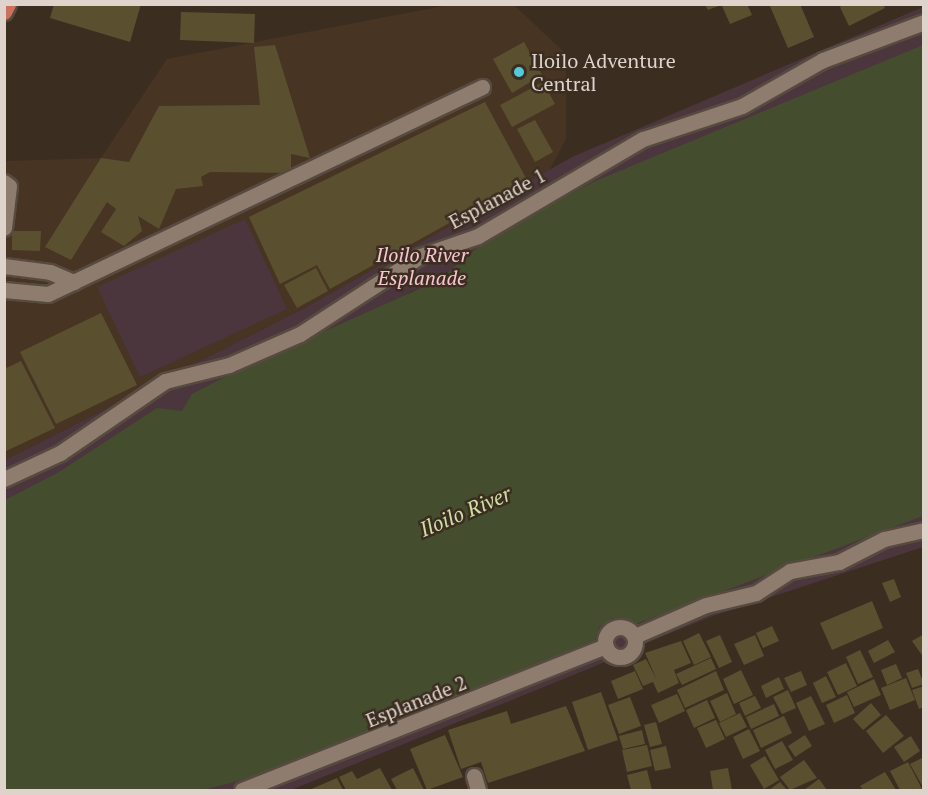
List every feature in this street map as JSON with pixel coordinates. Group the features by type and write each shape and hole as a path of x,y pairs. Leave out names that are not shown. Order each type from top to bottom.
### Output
{"main road":[{"path":"4,12 8,4"}],"street":[{"name":"Esplanade 1","path":"4,479 60,453 165,381 229,365 300,334 420,256 495,227 643,139 742,106 823,60 924,22"},
{"path":"4,290 48,294 482,87"},
{"path":"4,182 9,186 4,228"},
{"path":"4,266 50,272 74,282"},
{"path":"605,646 615,656 624,657 635,647 635,636 706,605 756,593 790,571 839,561 884,539 924,530"},
{"name":"Esplanade 2","path":"242,790 605,646 614,628 624,627 635,636"}],"shaded area":[{"path":"454,4 514,5 566,54 566,139 549,171 303,309 5,460 5,161 101,158 167,59"}],"green space":[{"name":"Iloilo River Esplanade","path":"923,7 923,88 411,292 5,526 5,460 303,309 572,157"},
{"path":"245,219 287,309 140,377 97,287"},
{"path":"923,485 923,547 710,617 644,644 640,658 626,667 605,662 291,790 105,790 574,620 621,617 636,624 677,607 673,588 766,571 767,555"}],"water":[{"name":"Iloilo River","path":"923,45 923,516 636,624 613,618 599,627 595,640 274,772 202,790 5,790 5,500 59,472 157,408 182,411 192,394 242,368 439,280 489,238 593,182"}],"building":[{"path":"54,4 141,4 130,42 50,18"},
{"path":"747,4 752,15 730,24 722,6"},
{"path":"769,4 800,4 814,37 788,48"},
{"path":"845,4 883,4 885,8 849,26 840,7"},
{"path":"705,5 721,5 708,10"},
{"path":"181,12 255,14 254,43 180,40"},
{"path":"524,42 542,75 512,93 493,59"},
{"path":"275,45 310,158 291,154 291,173 210,172 201,177 203,186 176,189 159,229 138,216 142,231 124,246 101,232 116,209 107,202 71,260 45,247 101,158 129,162 159,106 260,105 254,47"},
{"path":"543,82 555,104 512,127 500,105"},
{"path":"485,102 527,180 330,289 317,265 280,284 249,217"},
{"path":"535,120 553,152 535,162 517,129"},
{"path":"12,231 41,231 40,251 12,250"},
{"path":"316,268 328,291 297,308 284,285"},
{"path":"101,313 137,385 56,424 20,352"},
{"path":"21,361 55,428 4,452 4,369"},
{"path":"894,579 901,597 890,602 882,583"},
{"path":"872,601 883,628 832,650 820,623"},
{"path":"772,626 779,641 763,648 756,633"},
{"path":"699,633 711,657 694,665 683,641"},
{"path":"924,634 924,658 912,641"},
{"path":"720,635 732,662 719,668 706,641"},
{"path":"755,635 764,656 744,665 734,644"},
{"path":"888,640 895,652 874,663 868,651"},
{"path":"681,641 691,663 674,670 679,683 658,693 653,682 643,686 633,665 646,659 657,680 645,653"},
{"path":"860,650 873,677 858,684 846,657"},
{"path":"711,658 716,669 682,685 676,674"},
{"path":"846,663 857,686 838,695 827,672"},
{"path":"896,664 902,678 887,685 881,670"},
{"path":"918,669 924,684 912,688 906,673"},
{"path":"741,670 753,695 734,704 723,679"},
{"path":"635,671 643,689 618,699 611,681"},
{"path":"716,671 724,690 685,708 677,690"},
{"path":"801,671 807,685 791,692 784,678"},
{"path":"826,676 836,697 822,703 813,683"},
{"path":"779,677 784,689 766,698 761,686"},
{"path":"906,678 915,700 890,710 881,688"},
{"path":"874,679 881,695 854,707 847,692"},
{"path":"924,686 924,707 919,709 912,690"},
{"path":"788,690 796,708 782,714 773,697"},
{"path":"601,692 618,740 588,750 572,702"},
{"path":"727,693 736,714 720,722 710,701"},
{"path":"677,694 685,711 659,723 651,705"},
{"path":"847,695 855,713 834,723 826,705"},
{"path":"755,696 761,708 745,716 739,703"},
{"path":"811,696 825,724 809,731 796,703"},
{"path":"630,697 641,726 619,734 608,705"},
{"path":"707,700 715,718 694,728 686,710"},
{"path":"871,703 881,715 863,730 853,719"},
{"path":"774,704 779,716 751,729 746,717"},
{"path":"566,706 585,751 488,783 481,762 461,769 448,730 507,711 511,724"},
{"path":"740,713 747,727 726,737 719,723"},
{"path":"886,715 904,736 883,753 866,731"},
{"path":"784,716 792,733 761,748 753,730"},
{"path":"716,720 725,739 706,748 697,728"},
{"path":"656,722 662,744 650,747 644,725"},
{"path":"749,729 760,751 743,759 733,737"},
{"path":"642,730 645,744 623,749 619,736"},
{"path":"445,735 463,777 427,790 410,749"},
{"path":"805,735 812,746 795,757 788,746"},
{"path":"911,736 920,751 904,762 894,747"},
{"path":"782,741 793,760 775,769 765,750"},
{"path":"647,745 652,766 627,772 622,750"},
{"path":"666,746 671,768 655,771 650,750"},
{"path":"765,756 779,780 764,789 750,765"},
{"path":"924,757 924,789 910,764"},
{"path":"804,760 817,778 790,790 780,777"},
{"path":"908,762 922,789 900,790 890,771"},
{"path":"380,768 392,790 346,790 339,777 352,771 357,779"},
{"path":"413,768 424,790 397,790 391,779"},
{"path":"728,768 732,790 713,790 710,771"},
{"path":"647,770 652,790 631,790 627,775"},
{"path":"885,772 896,790 863,790 860,786"},
{"path":"337,778 343,790 309,790"},
{"path":"819,779 827,790 804,790"},
{"path":"780,782 787,790 769,790"}],"place":[{"name":"Iloilo Adventure Central","path":"519,72"}]}
